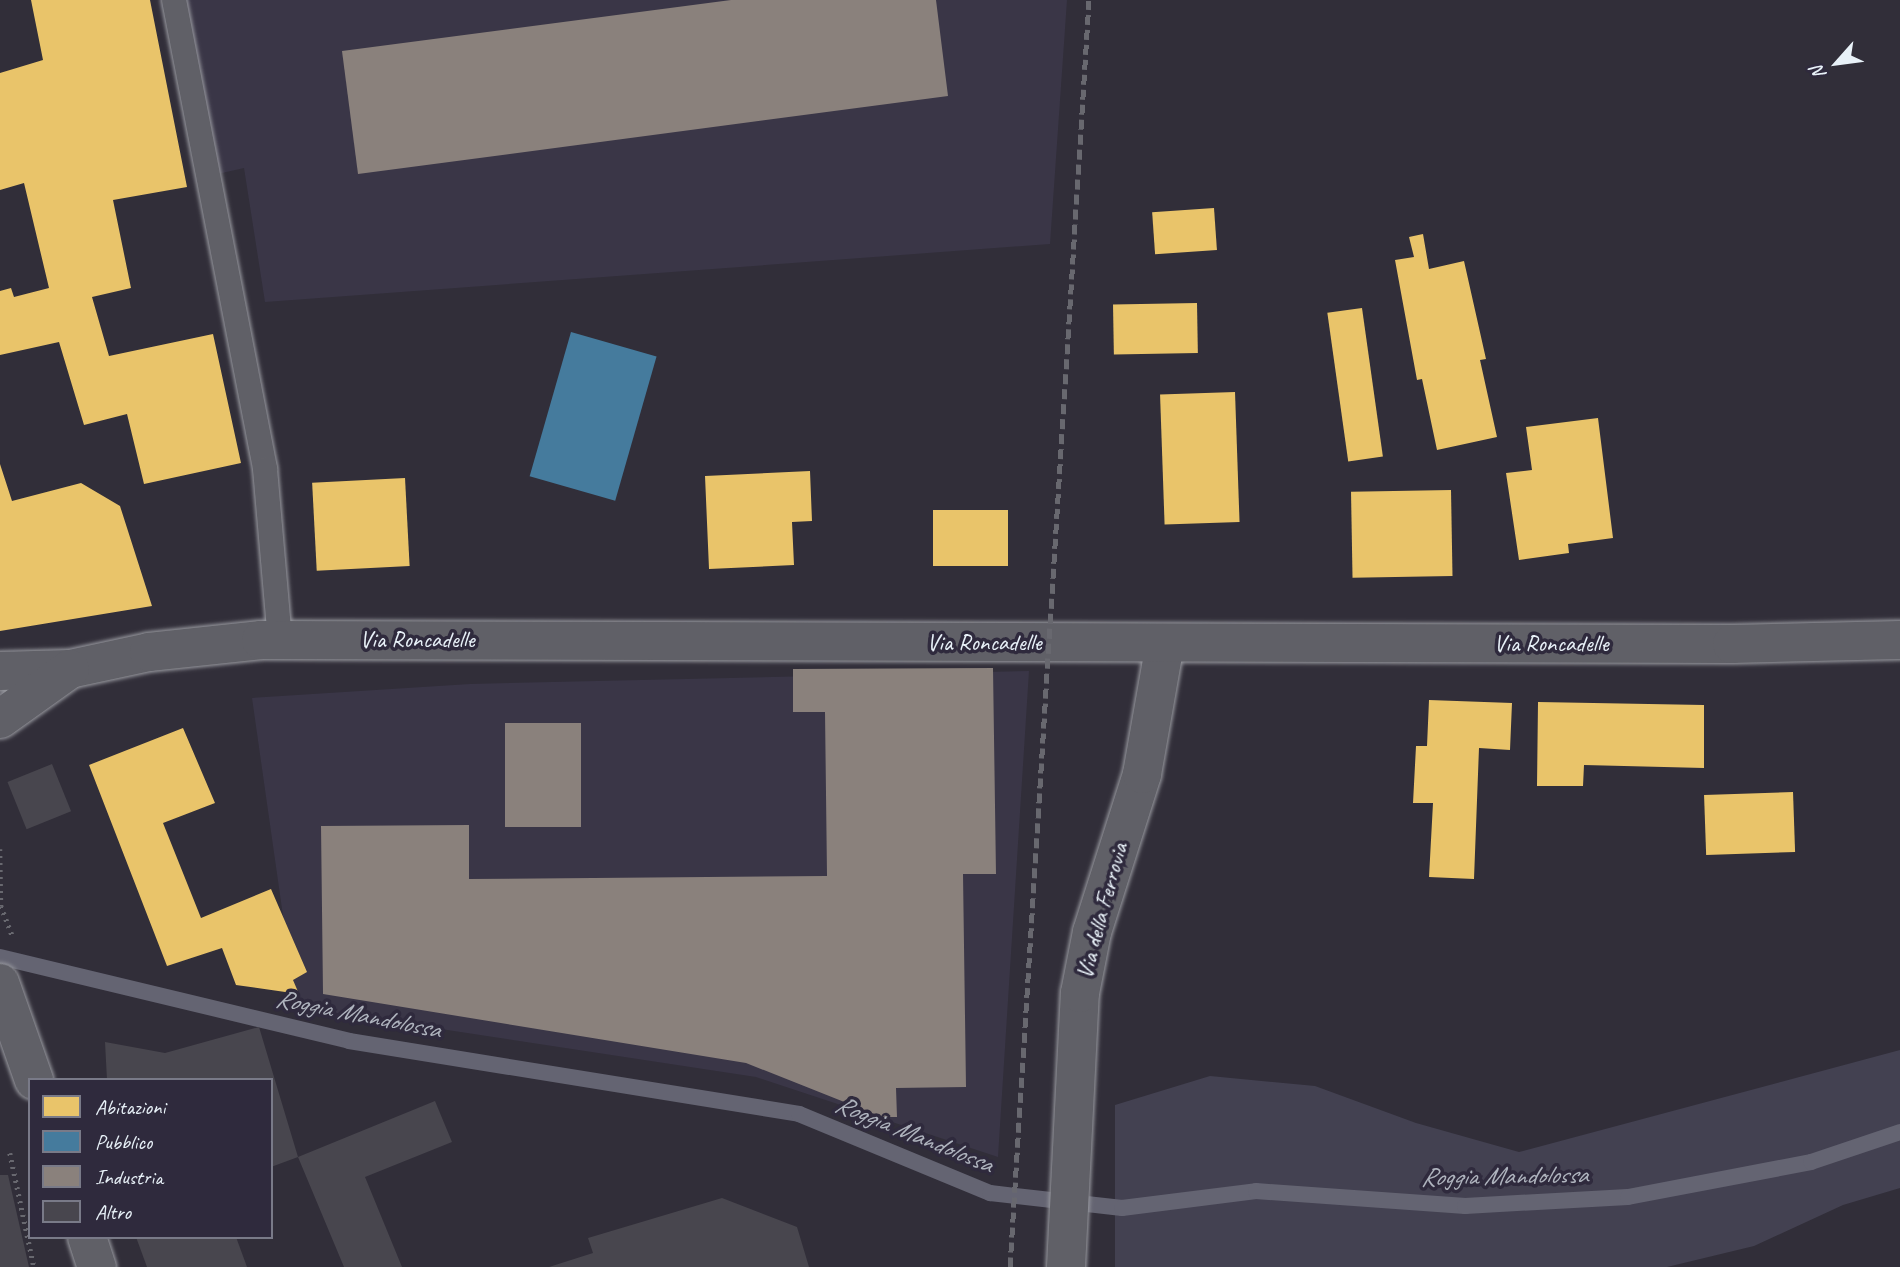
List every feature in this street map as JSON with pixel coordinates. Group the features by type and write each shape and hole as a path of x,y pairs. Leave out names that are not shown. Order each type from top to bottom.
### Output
{"street":[{"name":"Via Roncadelle","path":"0,671 70,669 205,643 279,640 1165,643 1900,640"},
{"name":"Via della Ferrovia","path":"1066,1261 1080,993 1092,932 1142,774 1165,643"},
{"name":"Via Roncadelle","path":"0,719 70,669"},
{"path":"2,988 33,1078"},
{"path":"80,1239 84,1267"},
{"path":"88,1239 97,1267"}],"lane":[{"path":"174,0 265,469 279,640"}],"path":[{"path":"0,849 0,906"},
{"path":"10,1153 28,1238"},
{"path":"28,1239 34,1267"}],"shaded area":[{"path":"181,0 1067,0 1050,244 265,302 244,168 213,175"},
{"path":"1029,671 998,1157 756,1077 296,1007 252,698 470,684"},
{"path":"1900,1050 1900,1188 1843,1205 1754,1246 1667,1267 1115,1267 1115,1105 1210,1076 1315,1086 1416,1123 1519,1152"}],"building: Abitazioni":[{"path":"31,0 150,0 187,187 113,200 131,288 92,297 109,356 213,334 241,463 144,484 127,414 84,425 59,342 0,355 0,291 11,288 14,297 49,288 24,183 0,190 0,73 43,60"},
{"path":"1214,208 1217,250 1155,254 1152,212"},
{"path":"1423,234 1429,269 1464,261 1486,359 1480,360 1497,437 1437,450 1422,379 1417,380 1395,260 1414,257 1409,237"},
{"path":"1197,303 1198,353 1114,354 1113,304"},
{"path":"1362,308 1383,457 1348,461 1327,313"},
{"path":"1235,392 1240,522 1165,525 1160,395"},
{"path":"1598,418 1613,538 1568,544 1569,553 1519,560 1506,473 1532,470 1526,427"},
{"path":"0,464 12,501 81,483 120,506 152,606 0,631"},
{"path":"810,471 812,521 792,522 794,565 709,569 705,476"},
{"path":"405,478 410,566 317,571 312,483"},
{"path":"1451,490 1453,576 1353,578 1351,492"},
{"path":"933,510 1008,510 1008,566 933,566"},
{"path":"1429,700 1512,703 1510,750 1479,748 1474,879 1429,877 1433,803 1413,803 1416,746 1427,746"},
{"path":"1538,702 1704,705 1704,768 1584,765 1583,786 1537,786"},
{"path":"183,728 215,803 163,823 201,918 271,889 307,972 293,980 299,994 236,985 222,948 167,966 89,765"},
{"path":"1793,792 1795,852 1706,855 1704,795"}],"building: Pubblico":[{"path":"571,332 657,357 615,501 530,476"}],"building: Industria":[{"path":"731,0 936,0 948,96 358,174 342,51"},
{"path":"993,668 996,874 963,874 966,1087 896,1088 897,1117 882,1117 746,1063 323,994 321,826 469,825 469,879 827,876 825,712 793,712 793,669"},
{"path":"505,723 581,723 581,827 505,827"}],"building: Altro":[{"path":"52,764 71,811 27,829 7,782"},
{"path":"259,1027 298,1157 273,1166 273,1078 107,1078 105,1042 165,1053"},
{"path":"435,1101 452,1142 365,1177 402,1267 344,1267 298,1157"},
{"path":"0,1175 8,1175 29,1267 0,1267"},
{"path":"722,1198 797,1227 809,1267 549,1267 593,1253 588,1238"},
{"path":"137,1239 237,1239 247,1267 147,1267"}],"waterway":[{"name":"Roggia Mandolossa","path":"0,957 349,1041 799,1114 990,1193 1122,1208 1256,1191 1465,1206 1628,1197 1811,1162 1900,1132"}],"railway":[{"path":"1010,1267 1089,0"}]}
